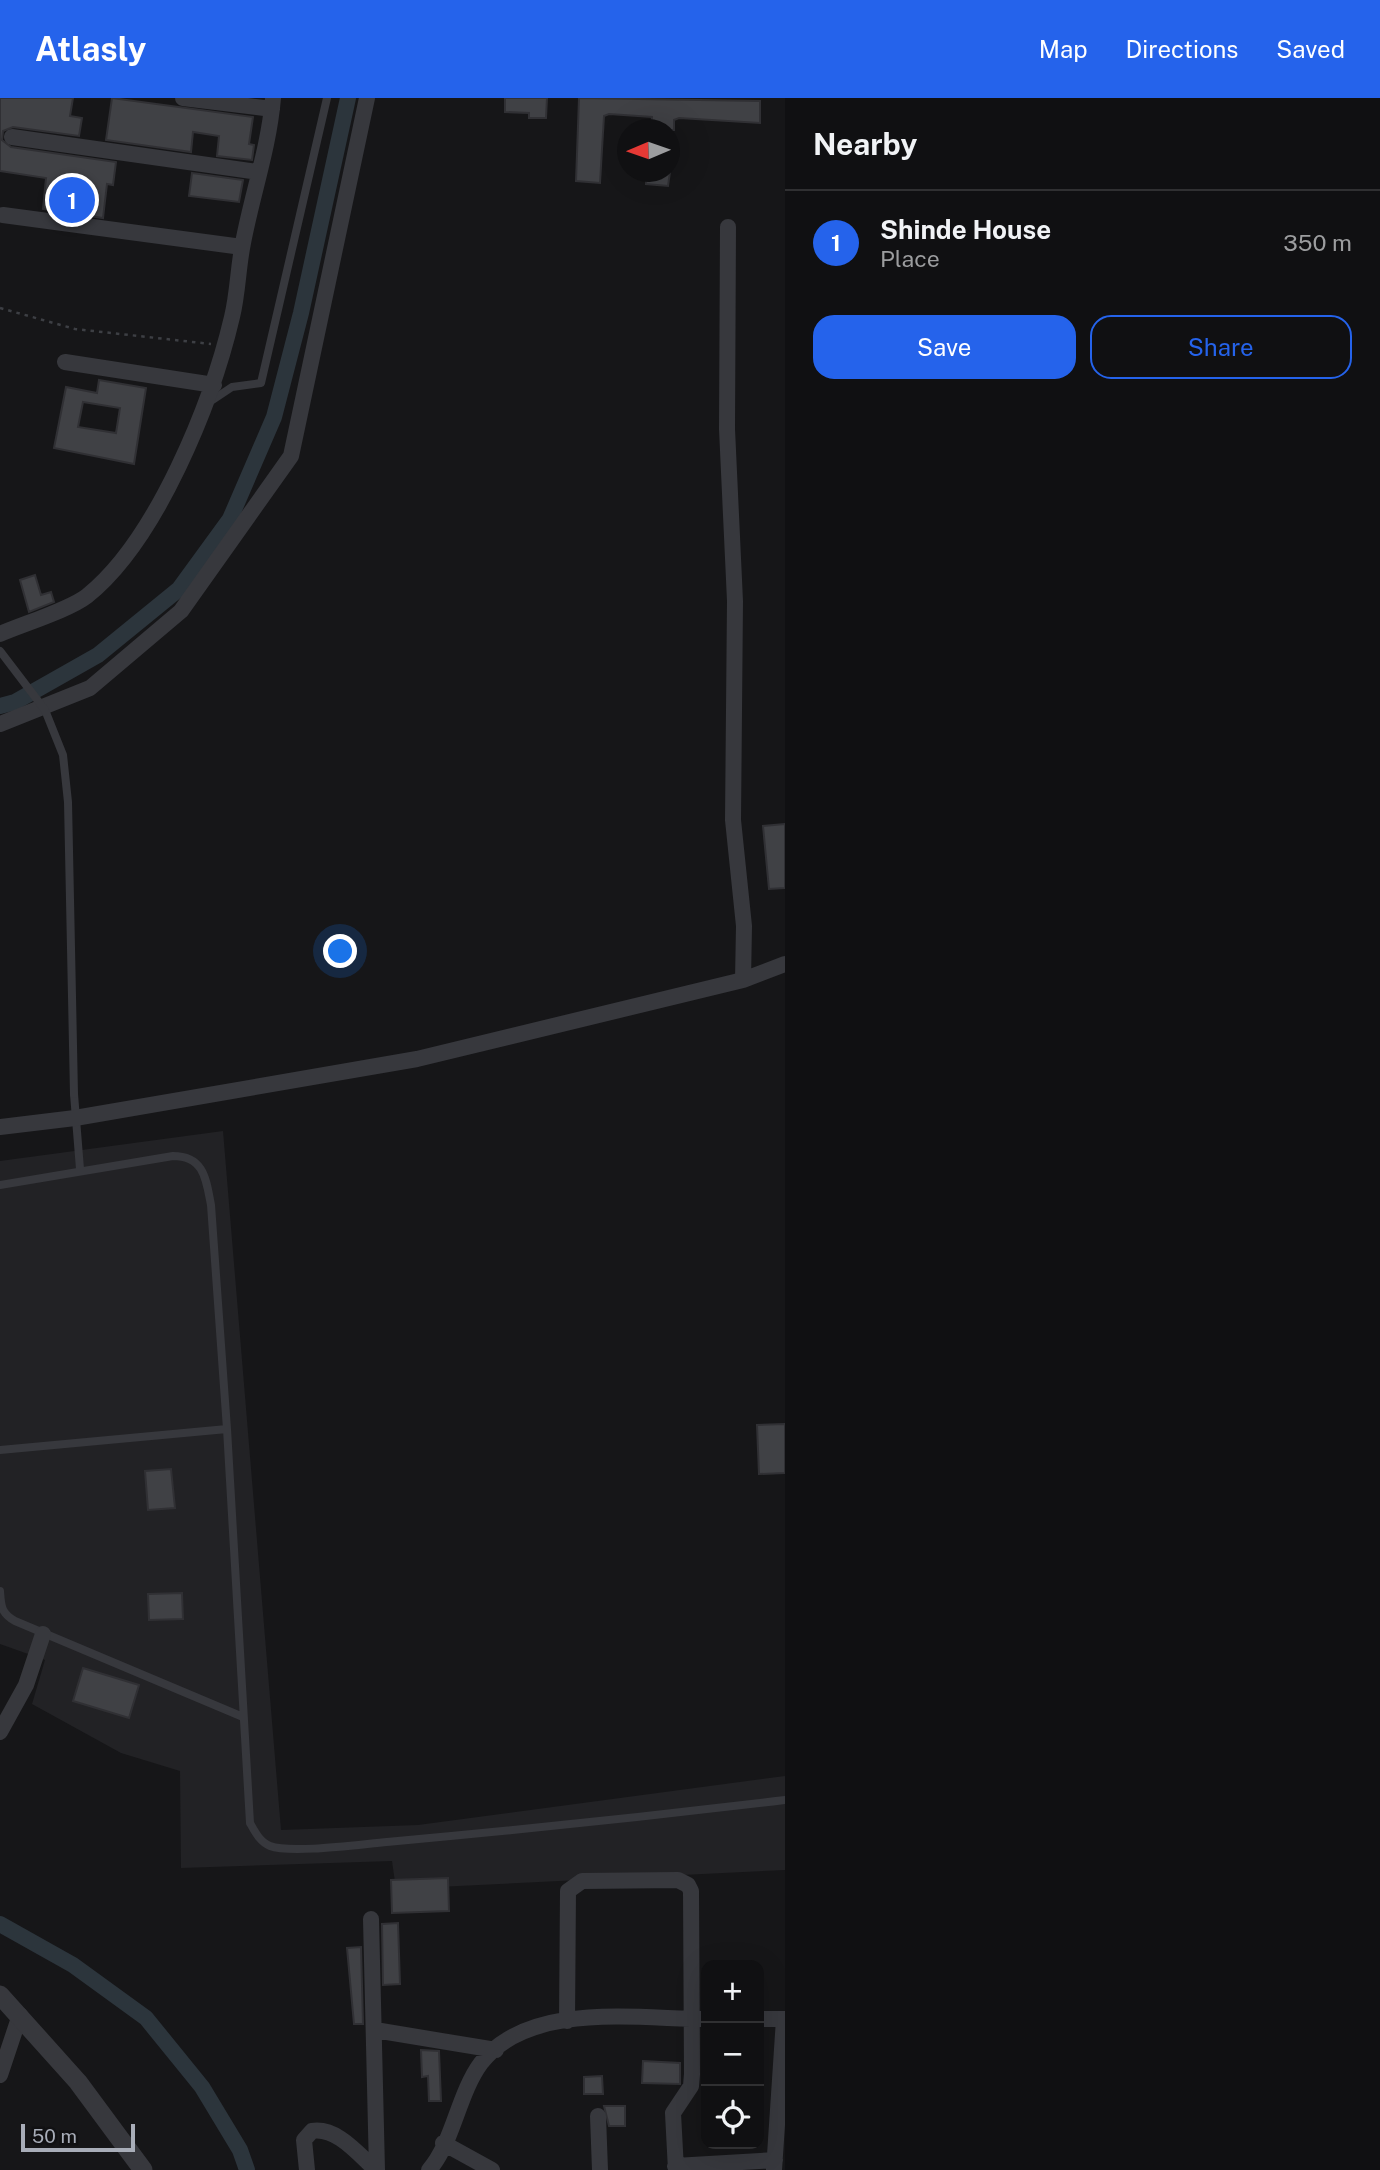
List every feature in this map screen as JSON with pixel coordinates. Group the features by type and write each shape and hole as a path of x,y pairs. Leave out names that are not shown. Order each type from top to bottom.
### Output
{"street":[{"path":"0,634 86,598 111,574 148,522 214,385 233,314 242,247 273,103 183,98"},
{"path":"0,724 90,688 181,611 291,456 367,98"},
{"path":"12,137 258,172"},
{"path":"3,215 242,247"},
{"path":"728,227 727,429 735,601 733,820 744,926 743,980"},
{"path":"65,362 214,385"},
{"path":"0,1127 75,1118 417,1059 743,980 785,964"},
{"path":"0,1732 26,1685 43,1633"},
{"path":"567,2021 568,1891 582,1881 678,1880 688,1885 691,1891 699,2019 691,2086 673,2113 671,2126 676,2168 778,2167 785,2019 764,2019"},
{"path":"371,1919 377,2170"},
{"path":"0,1996 78,2082 143,2170"},
{"path":"0,2075 20,2015"},
{"path":"429,2170 481,2063 529,2029 567,2021 615,2016 699,2019"},
{"path":"375,2030 496,2050"},
{"path":"598,2116 600,2170"},
{"path":"307,2170 304,2140 312,2131 322,2130 334,2134 377,2170"},
{"path":"443,2143 492,2170"}],"lane":[{"path":"205,405 232,387 261,383 327,98"},
{"path":"0,651 45,710 63,755 68,802 74,1094 80,1169"},
{"path":"0,1185 80,1169 186,1156 199,1163 205,1173 211,1205 228,1429 250,1823 263,1842 282,1849 580,1825 785,1800"},
{"path":"0,1450 228,1429"},
{"path":"0,1591 5,1615 243,1717"}],"path":[{"path":"0,308 75,329 224,346"}],"shaded area":[{"path":"223,1131 281,1830 418,1825 785,1776 785,1870 396,1889 392,1861 181,1868 180,1771 121,1753 32,1704 45,1660 0,1644 0,1161"}],"building":[{"path":"0,98 73,98 70,116 82,118 79,136 13,127 3,131 2,140 11,147 116,162 113,185 107,184 103,218 43,209 46,178 0,171"},
{"path":"112,98 253,117 249,144 254,145 252,160 217,156 219,136 193,132 191,152 106,140"},
{"path":"505,98 547,98 546,118 529,118 529,113 505,112"},
{"path":"579,98 760,101 760,123 652,119 609,114 604,116 600,183 576,181"},
{"path":"192,173 243,180 239,202 189,196"},
{"path":"646,182 669,182 668,186"},
{"path":"99,380 146,388 134,464 54,448 66,387 97,393","holes":["83,402 120,408 116,433 78,427"]},
{"path":"35,575 41,595 51,592 54,602 29,612 20,580"},
{"path":"785,824 785,888 769,889 763,826"},
{"path":"785,1424 785,1473 759,1474 757,1425"},
{"path":"171,1469 175,1508 148,1510 145,1471"},
{"path":"182,1593 183,1619 149,1620 148,1594"},
{"path":"83,1668 139,1685 129,1718 73,1701"},
{"path":"448,1878 449,1911 392,1913 391,1880"},
{"path":"398,1923 400,1984 383,1985 382,1924"},
{"path":"361,1947 363,2024 354,2024 347,1948"},
{"path":"421,2050 439,2051 441,2101 429,2101 428,2076 422,2077"},
{"path":"643,2061 680,2063 680,2084 642,2083"},
{"path":"602,2076 603,2094 584,2094 584,2077"},
{"path":"604,2106 625,2106 625,2126 609,2126"}],"waterway":[{"path":"0,706 15,702 98,655 179,589 230,519 274,417 301,313 348,98"},
{"path":"0,1924 73,1965 146,2018 202,2087 240,2150 247,2170"}],"place":[{"name":"Shinde House","path":"72,200"}]}
